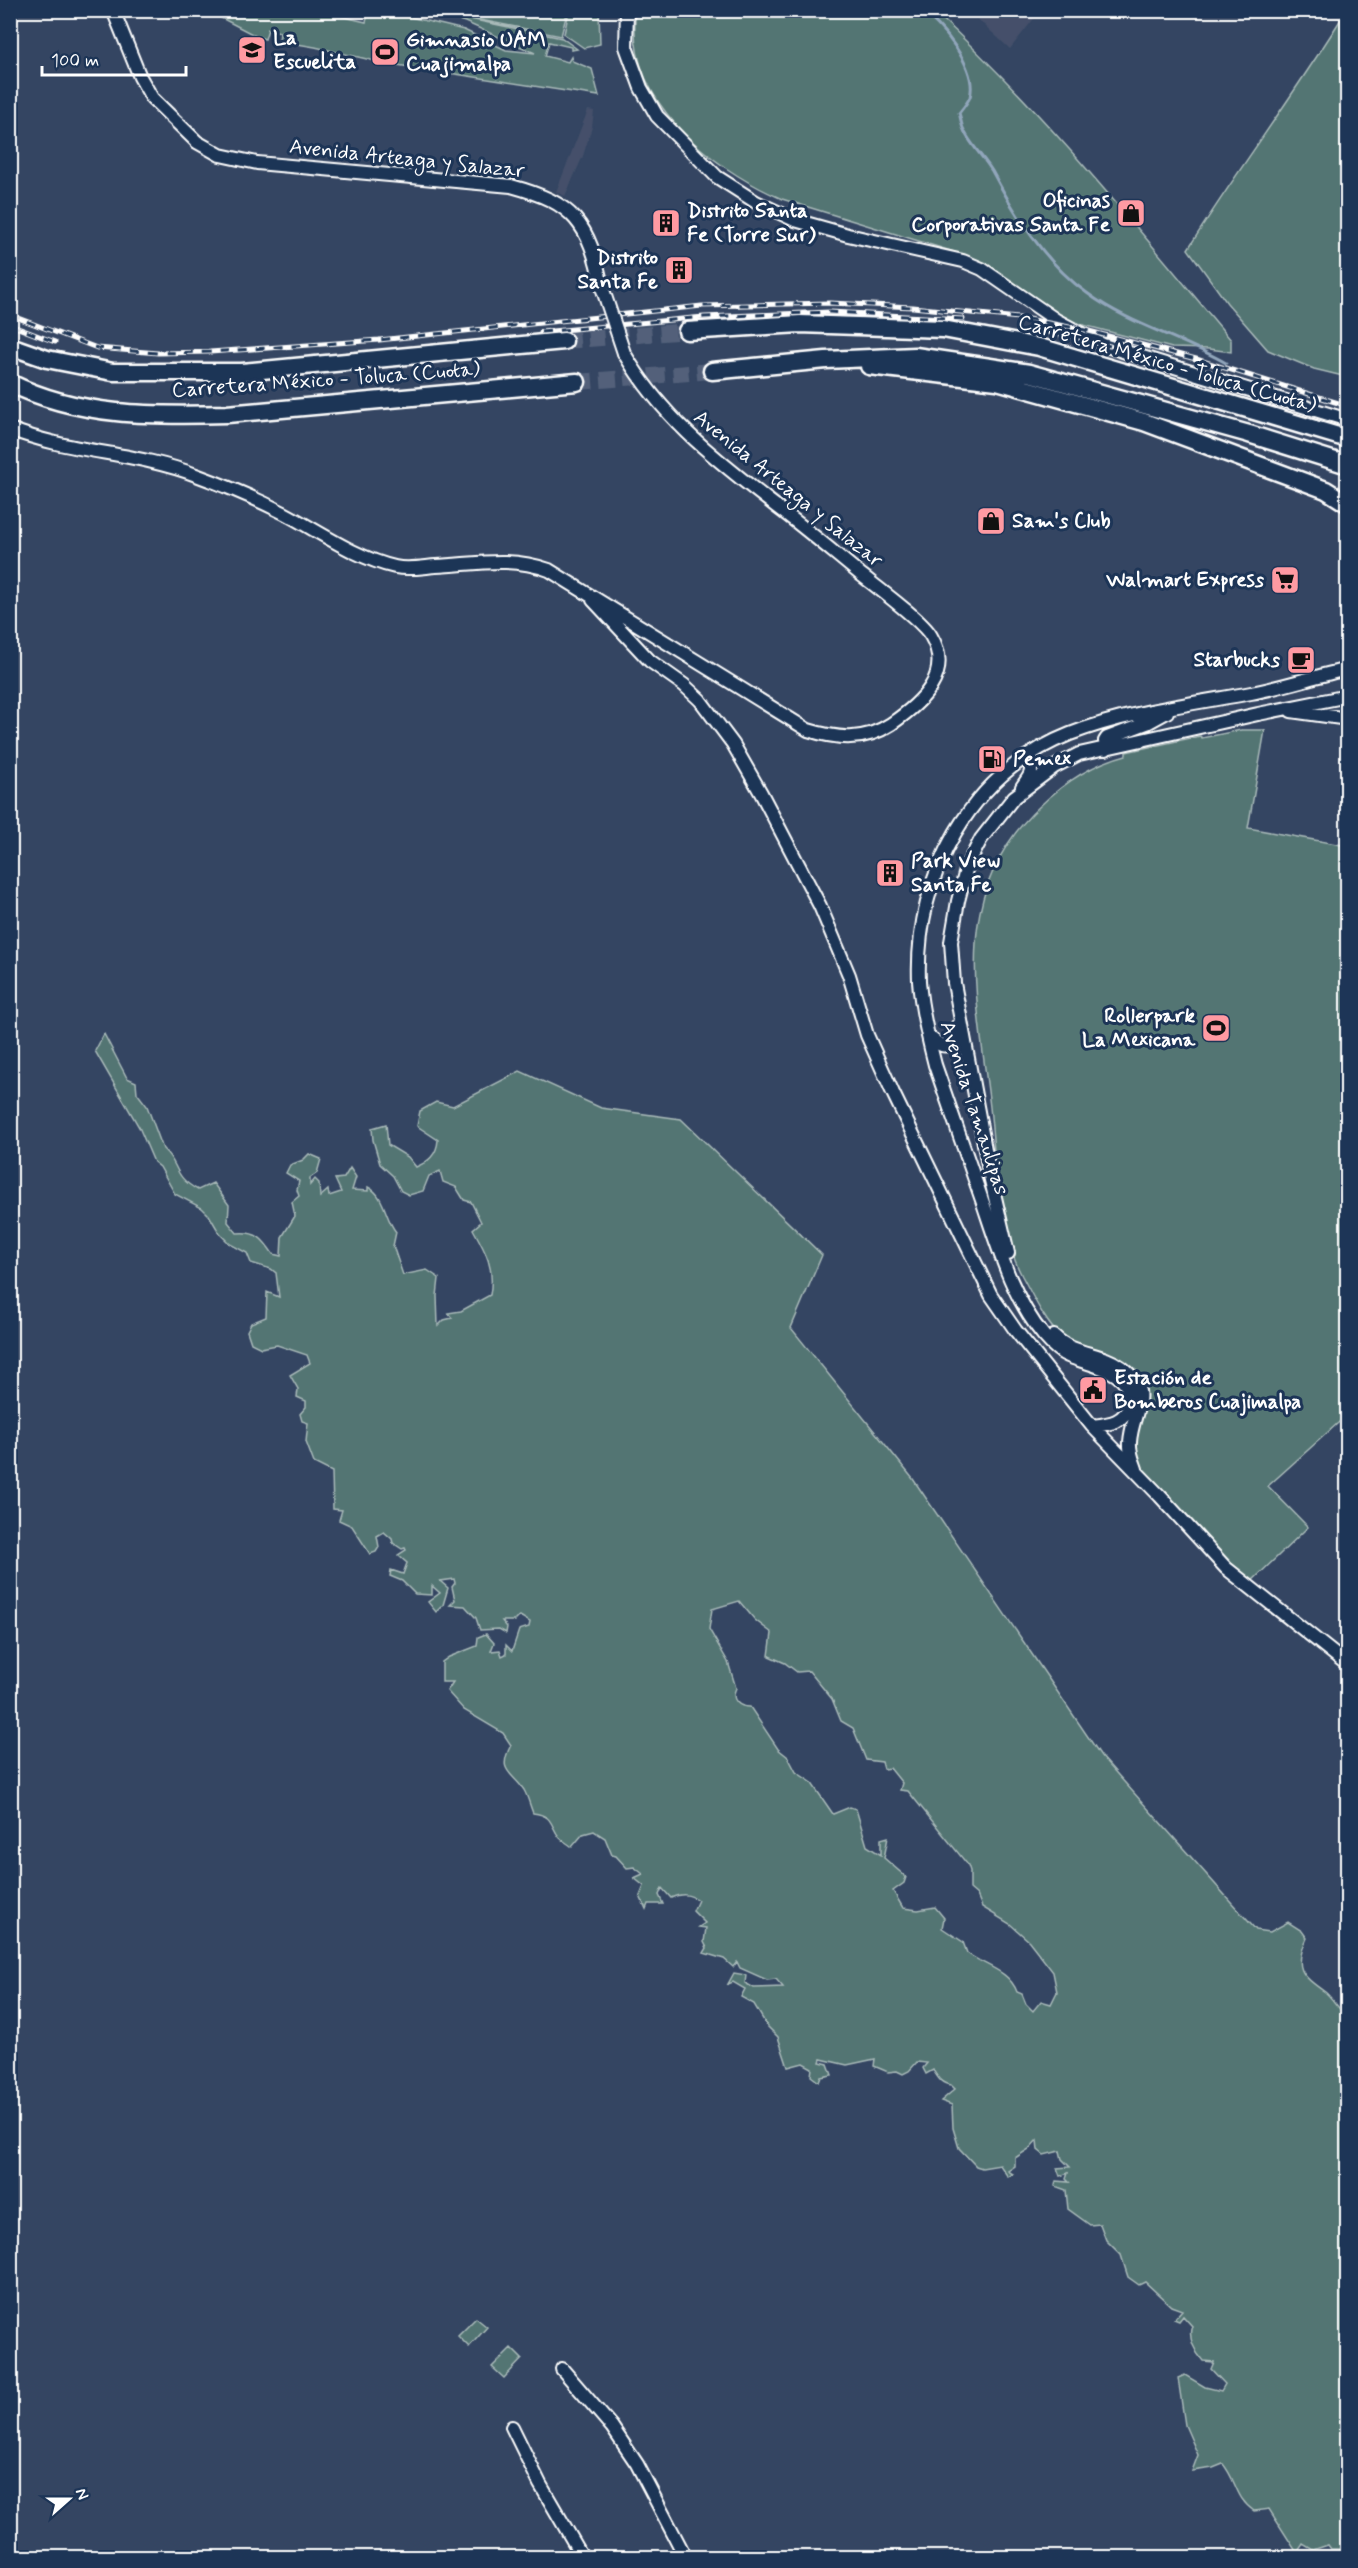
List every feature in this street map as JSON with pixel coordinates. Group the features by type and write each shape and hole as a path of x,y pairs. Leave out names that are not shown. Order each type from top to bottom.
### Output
{"highway":[{"name":"Carretera México - Toluca (Cuota)","path":"687,331 800,324 943,329 1039,346 1347,439"},
{"name":"Carretera México - Toluca (Cuota)","path":"10,346 47,359 113,372 242,372 564,341"},
{"path":"712,371 826,360 915,356 1029,373 1237,431 1347,465"},
{"path":"826,360 997,381 1144,422 1326,490 1347,504"},
{"name":"Carretera México - Toluca (Cuota)","path":"10,383 55,401 94,411 133,415 184,415 227,414 577,382"}],"street":[{"name":"Avenida Arteaga y Salazar","path":"10,429 42,441 141,459 195,474 281,511 365,557 397,567 509,560 530,563 549,570 663,643 808,730 830,737 854,739 885,729 928,693 939,669 932,636 922,625 708,453 678,425 644,386 624,353 591,245 580,223 564,208 543,195 511,186 257,163 220,155 197,142 152,99 140,77 113,10"},
{"path":"627,10 626,47 641,88 657,116 717,177 756,202 795,220 848,235 963,261 982,269 1056,320 1103,345 1347,420"},
{"name":"Avenida Tamaulipas","path":"588,593 606,616 650,661 684,685 700,700 739,754 820,906 849,975 867,1035 991,1295 1048,1373 1092,1426 1226,1568 1347,1665"},
{"path":"650,661 663,643"},
{"name":"Avenida Tamaulipas","path":"1092,1426 1114,1423 1122,1419 1131,1403 1128,1386 1123,1379 1112,1372 1066,1356 1053,1347 1041,1333 1005,1266 928,1036 919,981 921,933 940,858 956,829 991,783 1026,759 1068,735 1099,724 1253,693 1347,669"},
{"name":"Avenida Tamaulipas","path":"1138,1473 1131,1455 1130,1444 1140,1405 1140,1393 1136,1382 1116,1363 1058,1341 1047,1328 1011,1263 1000,1225 954,983 951,942 967,866 981,839 1014,797 1054,767 1079,754 1347,696"},
{"path":"1106,749 1107,738 1147,723 1172,708"},
{"path":"1281,710 1347,719"},
{"path":"1014,797 1032,774 1032,768 1026,759"},
{"path":"928,1036 939,1045 950,1046 956,1041 958,1032 951,990 954,983"},
{"path":"956,1125 972,1137 983,1134"},
{"path":"562,2369 612,2427 637,2464 686,2558"},
{"path":"512,2427 540,2484 582,2558"}],"shaded area":[{"path":"969,11 1040,11 1010,49"},
{"path":"588,110 594,111 592,127 583,156 565,196 556,192"}],"green space":[{"path":"446,10 524,11 523,19 526,11 567,13 561,36 445,13"},
{"path":"208,11 319,11 366,22 369,11 385,11 464,30 506,50 535,53 465,22 445,16 445,14 562,38 577,49 571,50 571,47 549,42 545,56 568,62 571,57 572,61 592,69 599,96 384,63 279,41 280,32 268,29 265,39"},
{"path":"569,11 599,11 600,44 584,48 564,34"},
{"path":"636,11 934,11 1013,88 1088,170 1231,340 1231,352 1172,348 1068,321 981,263 964,255 782,199 754,185 701,149 677,126 658,101 643,73 636,43"},
{"path":"1348,11 1347,377 1314,369 1268,350 1227,303 1188,249"},
{"path":"1241,730 1265,730 1248,828 1347,846 1347,1415 1268,1486 1308,1527 1251,1582 1238,1572 1138,1469 1132,1448 1143,1402 1070,1346 1055,1331 1022,1276 1013,1256 1002,1215 976,985 976,947 981,909 992,873 1012,838 1041,805 1080,774 1126,755 1126,752 1200,736 1202,738"},
{"path":"104,1034 127,1078 136,1082 137,1093 147,1106 163,1149 180,1175 198,1190 213,1183 229,1205 228,1222 237,1233 250,1233 259,1237 273,1254 281,1256 282,1237 295,1216 292,1202 299,1196 297,1190 299,1181 286,1173 290,1165 303,1160 309,1154 321,1159 317,1173 310,1178 310,1185 315,1179 319,1183 320,1197 328,1190 329,1196 341,1192 335,1179 344,1178 350,1168 356,1177 352,1190 368,1191 368,1187 381,1201 396,1232 393,1246 403,1275 427,1270 439,1278 438,1326 444,1320 452,1318 448,1313 461,1311 490,1295 491,1277 488,1260 473,1229 481,1222 471,1202 464,1200 456,1187 443,1182 440,1171 429,1176 423,1191 409,1195 401,1191 393,1176 380,1164 372,1128 386,1124 388,1145 408,1157 416,1167 431,1157 436,1150 438,1140 417,1126 420,1111 436,1102 453,1106 520,1071 601,1108 681,1119 822,1255 791,1328 913,1479 1101,1756 1256,1930 1270,1932 1288,1922 1302,1931 1307,1938 1301,1957 1302,1970 1310,1981 1327,1994 1341,2010 1347,2008 1347,2557 1340,2549 1331,2549 1328,2545 1313,2550 1303,2544 1297,2553 1269,2509 1254,2511 1243,2501 1223,2464 1192,2471 1198,2455 1185,2425 1178,2378 1185,2375 1205,2387 1221,2391 1225,2384 1211,2369 1214,2362 1203,2361 1195,2350 1191,2340 1192,2326 1183,2316 1179,2321 1174,2319 1182,2310 1171,2306 1145,2282 1139,2285 1128,2277 1121,2255 1106,2240 1100,2224 1090,2225 1068,2209 1066,2190 1055,2186 1056,2181 1069,2182 1066,2179 1068,2173 1060,2176 1057,2168 1070,2167 1062,2159 1060,2151 1044,2155 1038,2150 1037,2140 1029,2149 1015,2158 1015,2166 1008,2171 1013,2174 1008,2177 1000,2165 982,2168 976,2166 959,2148 953,2128 952,2105 941,2101 955,2089 940,2080 933,2070 926,2074 923,2068 927,2063 917,2062 903,2074 897,2071 888,2072 874,2066 875,2059 847,2065 821,2059 820,2062 828,2064 832,2075 821,2077 819,2082 811,2076 812,2068 803,2063 788,2067 778,2037 767,2026 754,2004 741,1997 745,1989 733,1982 728,1984 734,1973 746,1975 745,1983 754,1988 783,1987 776,1979 767,1980 740,1968 737,1962 733,1967 724,1959 704,1953 707,1948 704,1942 706,1928 699,1927 705,1923 693,1911 698,1900 685,1895 671,1898 662,1888 659,1895 663,1904 648,1904 646,1909 640,1896 644,1886 634,1878 643,1874 634,1867 627,1868 616,1856 612,1855 605,1838 594,1831 583,1834 572,1847 560,1838 545,1816 533,1813 524,1790 507,1770 505,1761 511,1745 503,1733 464,1710 447,1691 453,1682 442,1682 442,1662 477,1646 478,1637 486,1634 494,1643 491,1651 500,1650 502,1656 506,1654 506,1645 512,1651 519,1630 529,1627 530,1622 520,1616 515,1621 502,1621 507,1627 506,1633 499,1629 480,1630 476,1618 465,1606 450,1605 455,1600 452,1587 455,1583 454,1579 440,1581 448,1588 443,1605 436,1612 428,1602 440,1593 432,1586 432,1595 415,1594 402,1581 390,1576 391,1570 403,1574 407,1563 398,1555 406,1550 405,1548 402,1549 393,1543 384,1532 377,1536 379,1547 376,1552 370,1554 352,1526 339,1520 342,1510 333,1509 332,1472 314,1463 306,1442 308,1423 302,1421 300,1414 306,1407 306,1401 297,1397 298,1389 290,1375 310,1363 307,1355 277,1345 261,1348 251,1343 247,1331 251,1323 266,1317 267,1292 279,1297 276,1273 271,1269 251,1263 247,1253 230,1244 220,1234 202,1208 175,1194 160,1167 154,1162 139,1127 95,1051","holes":["739,1601 755,1620 772,1633 769,1656 785,1663 797,1672 809,1671 832,1699 841,1721 853,1728 866,1760 882,1762 884,1769 890,1768 902,1783 900,1790 908,1791 968,1865 970,1889 977,1895 982,1907 1010,1924 1029,1941 1053,1972 1057,1992 1051,2004 1041,2001 1033,2011 1008,1978 967,1953 963,1942 942,1928 944,1918 935,1907 918,1910 903,1908 893,1891 904,1883 906,1877 884,1858 888,1837 881,1839 881,1855 867,1846 856,1809 850,1807 833,1814 811,1782 796,1772 788,1757 778,1749 750,1707 742,1706 737,1702 734,1696 736,1688 728,1662 709,1629 712,1609"]},
{"path":"476,2318 487,2327 469,2347 458,2336"},
{"path":"511,2348 522,2359 504,2378 492,2367"}],"waterway":[{"path":"919,10 938,25 947,36 969,73 970,97 959,113 963,128 1033,238 1058,268 1103,304 1226,363"}],"tunnel":[{"path":"564,341 687,331"},
{"path":"577,382 712,371"}],"railway":[{"path":"10,315 97,348 158,353 210,352 379,340 702,306 830,303 913,307 1028,319 1085,330 1196,359 1348,406"},
{"path":"541,332 704,317 830,312 963,319"},
{"path":"10,325 55,342"},
{"path":"1034,329 1110,346"}],"place":[{"name":"La Escuelita","path":"252,50"},
{"name":"Gimnasio UAM Cuajimalpa","path":"385,52"},
{"name":"Oficinas Corporativas Santa Fe","path":"1131,213"},
{"name":"Distrito Santa Fe (Torre Sur)","path":"666,223"},
{"name":"Distrito Santa Fe","path":"679,270"},
{"name":"Sam's Club","path":"991,521"},
{"name":"Walmart Express","path":"1285,580"},
{"name":"Starbucks","path":"1301,660"},
{"name":"Pemex","path":"992,759"},
{"name":"Park View Santa Fe","path":"890,873"},
{"name":"Rollerpark La Mexicana","path":"1216,1028"},
{"name":"Estación de Bomberos Cuajimalpa","path":"1093,1390"}]}
